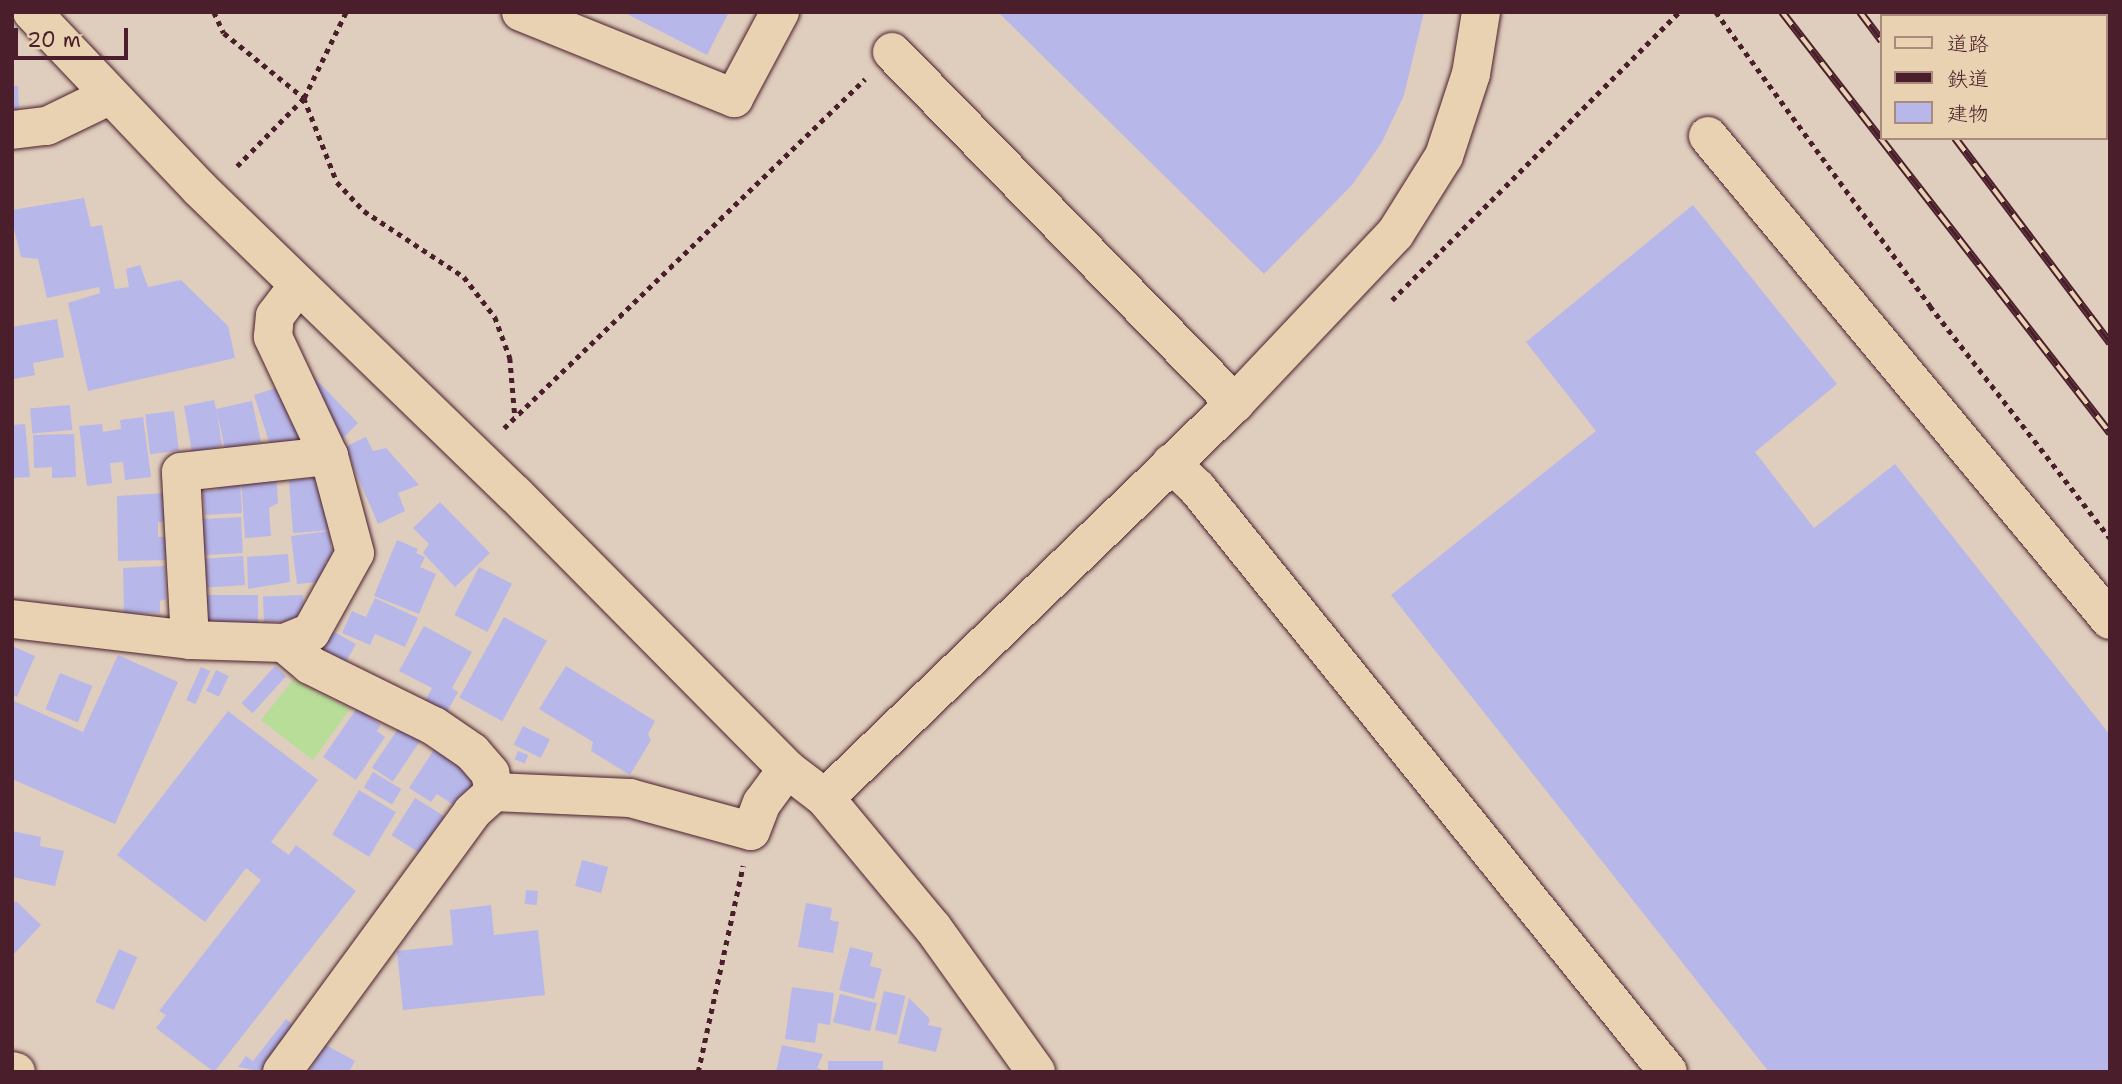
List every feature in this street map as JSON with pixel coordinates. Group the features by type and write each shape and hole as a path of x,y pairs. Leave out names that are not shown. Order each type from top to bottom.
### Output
{"street":[{"path":"521,12 734,98 779,12"},
{"path":"825,798 1235,403 1365,270 1422,194 1444,156 1460,113 1481,12"},
{"path":"44,16 109,96 298,285 525,504 787,769 825,798 933,928 1036,1072"},
{"path":"892,52 1235,403"},
{"path":"12,130 47,126 109,96"},
{"path":"1708,136 2110,620"},
{"path":"12,619 190,640 284,643 311,632 355,553 329,456 272,337 275,316 298,285"},
{"path":"190,640 181,472 329,456"},
{"path":"1171,463 1206,498 1668,1072"},
{"path":"284,643 310,665 434,726 472,752 491,773 494,792"},
{"path":"282,1072 472,812 494,792 630,798 751,831 762,803 787,769"}],"path":[{"path":"214,12 224,33 304,98 337,182 364,211 464,277 495,317 510,358 515,416"},
{"path":"237,166 304,98 346,12"},
{"path":"1392,300 1679,12"},
{"path":"1716,12 1930,306 2110,538"},
{"path":"504,428 892,52"},
{"path":"698,1072 751,831"}],"green space":[{"path":"293,680 350,709 313,760 261,720"}],"building":[{"path":"623,12 729,12 707,55"},
{"path":"998,12 1424,12 1404,95 1382,142 1352,185 1264,274"},
{"path":"12,86 18,86 19,114 12,114"},
{"path":"84,198 91,227 102,225 115,289 129,287 126,269 140,265 148,287 181,280 228,326 235,358 88,391 68,303 100,293 99,287 47,298 38,259 21,257 12,221 12,210"},
{"path":"1693,205 1837,384 1755,452 1814,528 1895,464 2110,735 2110,1068 2105,1072 1769,1072 1391,595 1596,431 1526,342"},
{"path":"57,319 64,357 33,363 35,375 14,379 12,327"},
{"path":"310,373 358,423 335,446"},
{"path":"279,387 302,438 271,448 254,395"},
{"path":"214,400 216,409 252,401 261,442 225,449 217,412 222,446 192,452 184,406"},
{"path":"70,405 72,430 32,433 30,408"},
{"path":"174,411 179,451 150,454 145,415"},
{"path":"143,417 151,477 125,480 123,462 110,463 112,483 87,486 79,426 102,424 103,432 121,429 120,420"},
{"path":"25,424 30,477 12,478 12,425"},
{"path":"74,434 76,477 52,478 52,467 34,468 33,435"},
{"path":"366,437 373,451 386,448 419,485 398,493 405,511 378,524 345,447"},
{"path":"276,471 278,503 269,508 271,536 245,538 241,478"},
{"path":"320,477 333,530 293,533 289,481"},
{"path":"240,479 242,513 205,515 203,491 218,490 217,481"},
{"path":"167,493 166,522 158,522 158,537 170,537 170,560 118,561 117,496"},
{"path":"440,502 490,553 455,587 423,553 429,544 413,528"},
{"path":"241,517 243,553 201,555 199,519"},
{"path":"329,531 333,559 325,562 327,581 297,584 291,536"},
{"path":"397,540 418,549 416,553 425,557 420,567 436,574 419,614 374,596"},
{"path":"288,554 290,582 248,589 247,557"},
{"path":"243,556 245,585 207,588 205,559"},
{"path":"165,566 166,599 160,601 160,613 124,614 123,568"},
{"path":"479,567 512,584 487,632 454,615"},
{"path":"200,595 258,595 258,624 200,624"},
{"path":"303,595 304,621 264,622 263,596"},
{"path":"375,598 418,618 405,647 375,634 370,645 342,633 352,611 366,617"},
{"path":"504,617 547,641 502,721 459,697"},
{"path":"424,626 472,652 452,688 458,692 443,719 422,707 432,688 399,671"},
{"path":"327,628 356,644 341,670 312,654"},
{"path":"12,646 35,656 17,697 12,695"},
{"path":"118,655 178,682 115,824 12,779 12,705 14,701 83,732"},
{"path":"275,666 286,676 253,713 242,703"},
{"path":"566,666 655,721 648,734 651,740 630,775 591,751 593,742 539,709"},
{"path":"201,667 210,671 195,704 186,700"},
{"path":"216,670 229,676 219,697 206,691"},
{"path":"60,673 92,686 78,722 45,709"},
{"path":"357,708 381,725 377,731 385,737 356,780 323,757"},
{"path":"228,711 318,780 271,842 289,855 296,845 356,891 214,1072 156,1028 166,1015 159,1011 261,880 246,868 205,922 117,855"},
{"path":"400,726 421,740 393,781 372,767"},
{"path":"523,726 550,739 541,758 514,745"},
{"path":"437,745 480,773 458,808 437,794 431,802 409,788"},
{"path":"518,751 528,755 525,763 515,759"},
{"path":"373,772 401,789 392,804 364,787"},
{"path":"359,790 396,812 369,857 332,835"},
{"path":"415,798 446,817 422,854 392,835"},
{"path":"12,831 41,837 40,846 64,851 55,886 12,877"},
{"path":"582,860 608,867 601,893 575,886"},
{"path":"526,890 538,891 537,905 525,904"},
{"path":"16,901 41,925 12,956 12,905"},
{"path":"806,903 832,908 830,920 839,922 833,953 798,947"},
{"path":"491,905 494,935 538,930 545,995 403,1010 397,951 453,945 450,910"},
{"path":"850,947 873,953 870,966 882,969 874,999 839,990"},
{"path":"119,949 137,957 114,1010 95,1002"},
{"path":"792,987 834,993 830,1025 818,1023 815,1043 785,1039"},
{"path":"884,991 905,996 896,1035 875,1030"},
{"path":"840,994 877,1003 870,1031 833,1022"},
{"path":"909,998 930,1019 928,1025 942,1028 936,1052 898,1043"},
{"path":"286,1019 295,1027 264,1072 238,1067 246,1056 253,1061"},
{"path":"324,1044 355,1061 349,1072 309,1072"},
{"path":"782,1045 823,1054 817,1068 828,1072 776,1072"},
{"path":"828,1061 883,1061 883,1072 828,1072"}],"railway":[{"path":"1782,12 1881,139"},
{"path":"1860,12 1881,40"},
{"path":"1882,140 2110,433"},
{"path":"1957,140 2110,343"}]}
